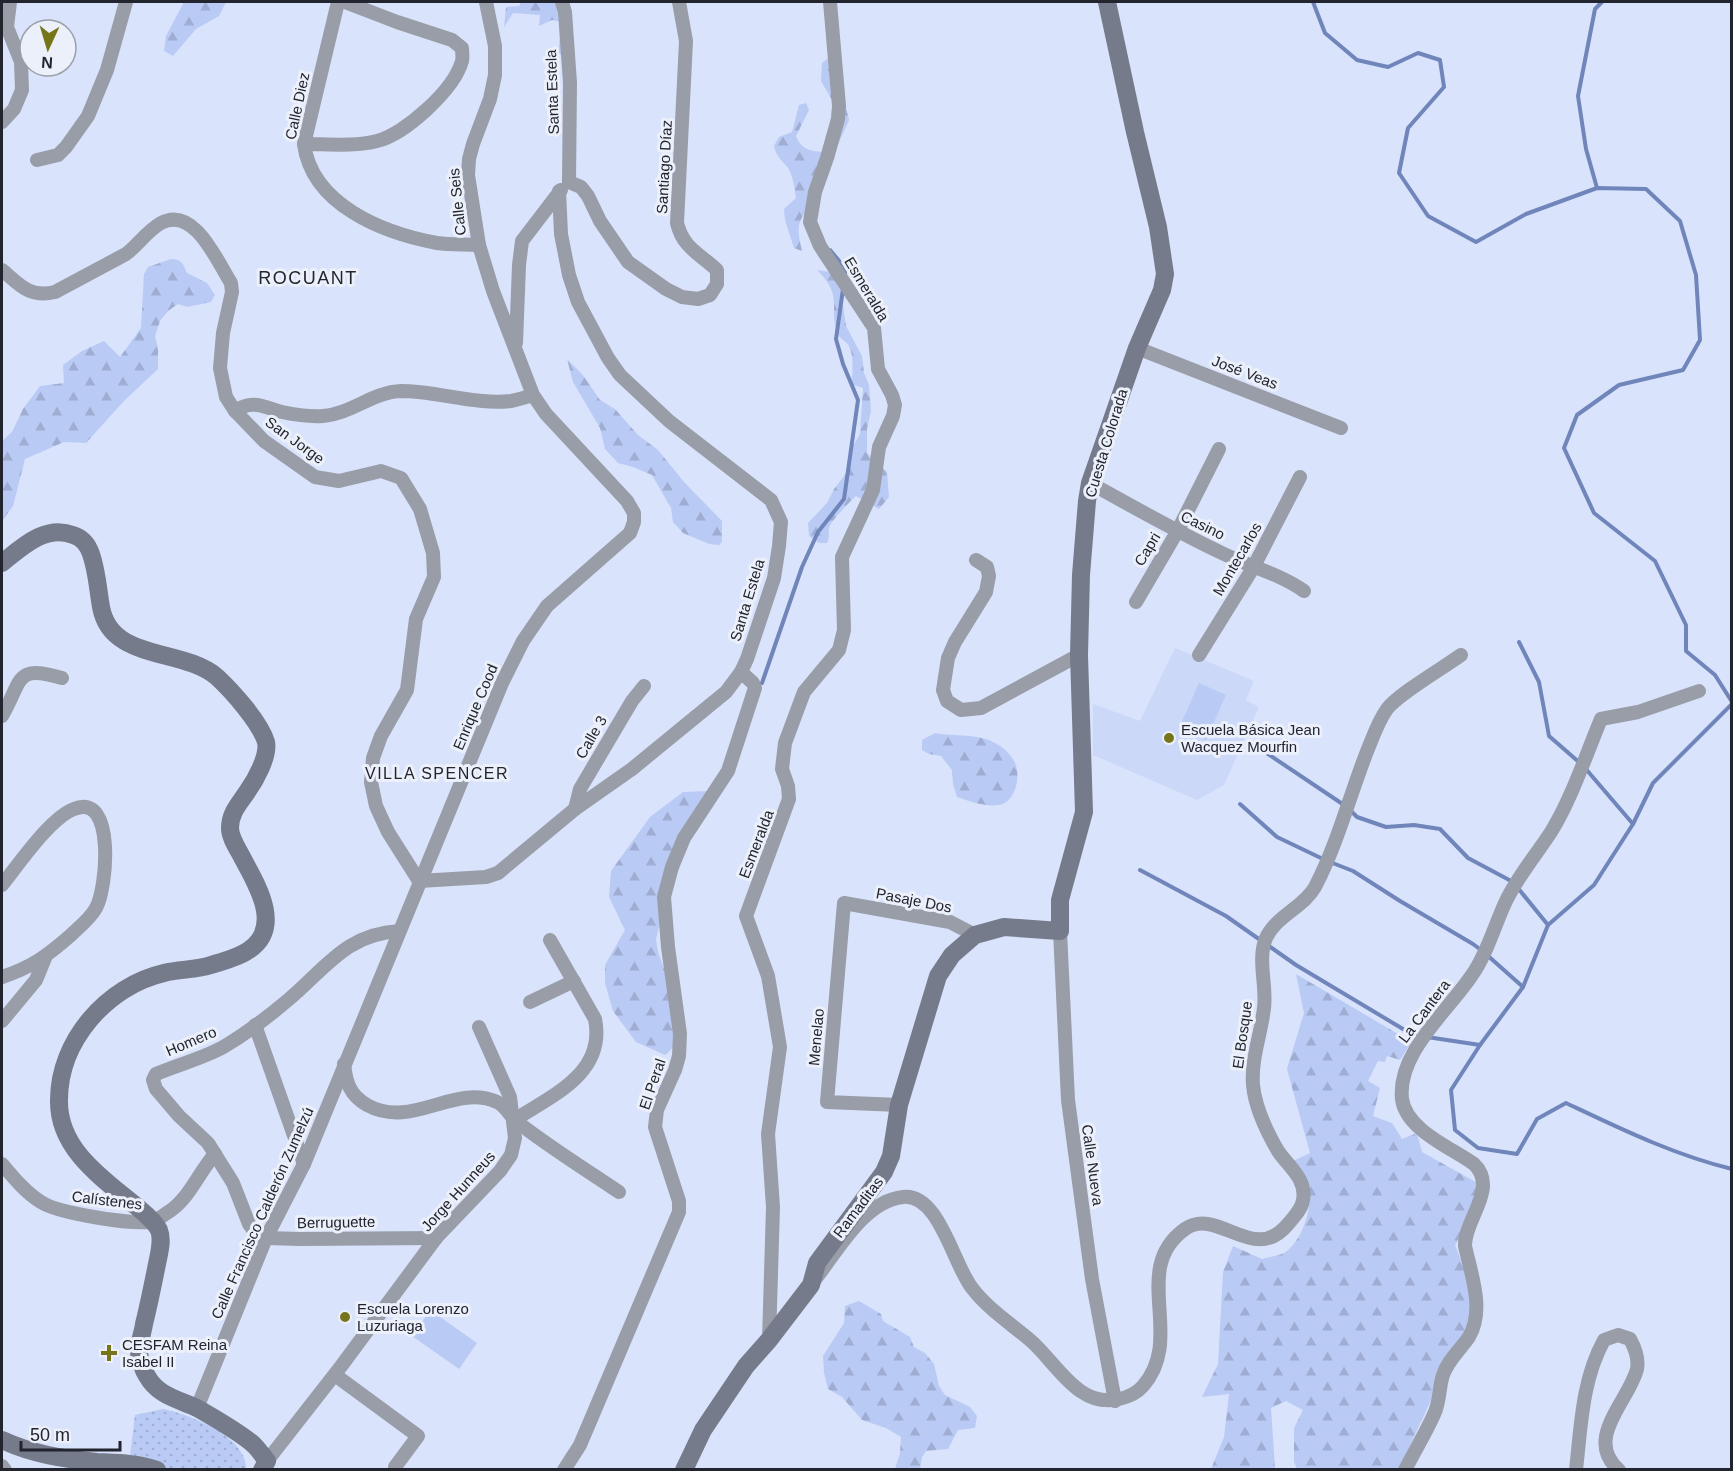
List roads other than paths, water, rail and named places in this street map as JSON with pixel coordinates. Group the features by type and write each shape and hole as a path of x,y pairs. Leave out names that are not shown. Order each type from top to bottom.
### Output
{"street":[{"path":"2,122 14,110 22,90 21,62 7,27 10,2"},
{"path":"37,160 58,155 88,116 107,70 126,2"},
{"name":"Calle Diez","path":"338,2 304,144 305,155 317,182 338,202 362,218 400,233 438,243 479,245"},
{"path":"304,144 358,145 395,135 429,108 443,93 462,62 462,48 452,40 345,2"},
{"name":"Calle Seis","path":"486,2 495,46 495,75 490,99 473,144 468,175 479,245 493,291 533,395"},
{"name":"Santa Estela","path":"419,881 486,877 498,873 575,809 632,769 726,692 741,672 774,578 781,522 771,500 669,421 620,375 608,358 578,302 569,275 561,234 570,83 565,12 562,2"},
{"name":"Santiago Díaz","path":"564,187 581,187 628,262 666,289 682,297 698,299 710,295 717,284 717,270 688,246 680,236 677,223 686,41 679,2"},
{"name":"Esmeralda","path":"769,1340 773,1207 768,1134 780,1047 768,976 746,916 789,799 788,786 782,769 785,743 804,692 838,650 844,630 842,556 873,490 879,447 893,416 894,405 892,395 878,369 874,328 820,246 810,222 815,192 827,158 840,106 830,2"},
{"name":"Cuesta Colorada","path":"1060,931 1060,900 1084,812 1079,655 1081,574 1087,501 1090,483 1137,348 1162,290 1165,274 1164,260 1107,2"},
{"path":"516,351 522,241 564,187"},
{"name":"San Jorge","path":"2,270 28,291 44,295 55,292 126,254 153,228 163,222 173,219 192,225 202,236 231,283 232,292 223,333 220,368 226,397 235,411 264,441 315,477 339,481 381,471 401,478 420,509 433,553 434,577 416,619 407,690 381,736 373,758 371,782 376,806 388,832 419,881"},
{"name":"José Veas","path":"1137,348 1341,428"},
{"path":"235,411 244,404 259,404 302,416 324,416 344,412 382,394 402,391 511,401 533,395"},
{"name":"Enrique Cood","path":"344,1064 502,683 523,641 547,606 619,544 630,533 634,522 634,513 627,501 546,414 533,395"},
{"name":"Capri","path":"1136,602 1177,532 1219,449"},
{"name":"Montecarlos","path":"1199,655 1253,568 1300,477"},
{"name":"Casino","path":"1090,483 1177,532 1253,568 1288,580 1304,591"},
{"path":"2,563 30,542 50,532 71,534 83,539 90,550 94,564 102,612 107,626 116,636 144,650 186,660 214,675 255,722 266,742 260,770 232,814 229,832 266,908 265,929 260,940 250,950 231,959 202,968 163,973 127,988 96,1012 75,1040 61,1073 58,1103 63,1127 76,1152 153,1221 161,1234 139,1351 144,1373 164,1395 197,1408 255,1446 265,1465"},
{"path":"976,560 987,567 989,576 986,592 955,642 948,658 943,690 947,701 961,710 981,708 1079,655"},
{"name":"El Bosque","path":"1115,1401 1133,1395 1143,1386 1160,1356 1162,1336 1157,1285 1162,1259 1183,1230 1196,1224 1209,1224 1251,1239 1266,1239 1281,1232 1298,1212 1303,1199 1302,1184 1279,1153 1254,1092 1252,1070 1265,1006 1263,953 1267,937 1281,920 1312,891 1326,863 1375,732 1388,707 1461,655"},
{"path":"2,716 21,678 28,673 38,672 63,678"},
{"name":"El Peral","path":"564,1470 580,1445 679,1212 679,1201 655,1127 657,1110 677,1063 680,1034 664,897 672,867 684,838 728,771 754,688 753,683 741,672"},
{"name":"Calle 3","path":"575,809 580,789 632,701 644,686"},
{"name":"La Cantera","path":"1405,1470 1435,1412 1447,1365 1469,1337 1475,1325 1477,1299 1464,1238 1482,1194 1483,1179 1480,1170 1474,1164 1416,1126 1402,1101 1404,1072 1421,1041 1473,974 1507,899 1532,857 1552,831 1601,719 1638,712 1700,691"},
{"path":"2,885 58,818 74,808 88,806 96,810 100,819 105,848 98,905 90,918 45,958 18,972 2,977"},
{"name":"Pasaje Dos","path":"844,903 950,922 975,935"},
{"name":"Menelao","path":"844,903 827,1102 899,1105"},
{"name":"Ramaditas","path":"684,1470 703,1430 746,1366 811,1285 817,1263 884,1172 891,1156 899,1105 938,976 952,955 975,935 1004,927 1060,931"},
{"name":"Homero","path":"215,1154 208,1143 179,1116 156,1089 153,1080 156,1074 223,1047 288,1001 334,958 355,942 378,933 399,931"},
{"name":"Calle Nueva","path":"1060,931 1068,1101 1092,1279 1115,1401"},
{"path":"514,1120 570,1084 587,1065 596,1049 598,1032 595,1019 550,940"},
{"path":"2,1021 36,980 45,958"},
{"path":"530,1002 574,981"},
{"path":"255,1025 304,1164"},
{"name":"Jorge Hunneus","path":"265,1465 436,1238 500,1171 511,1155 515,1138 510,1097 478,1027"},
{"path":"344,1064 346,1082 351,1093 379,1112 419,1111 467,1097 483,1097 500,1103 514,1120 619,1192"},
{"name":"Calle Francisco Calderón Zumelzú","path":"197,1408 266,1238 304,1164 344,1064"},
{"path":"153,1221 183,1201 203,1167 215,1154 233,1183 249,1224 258,1236 266,1238"},
{"name":"Calístenes","path":"2,1164 41,1202 56,1209 73,1214 126,1221 153,1221"},
{"path":"811,1285 860,1221 892,1199 907,1196 920,1200 932,1209 970,1285 987,1305 1033,1342 1079,1391 1100,1401 1115,1401"},
{"name":"Berruguette","path":"266,1238 436,1238"},
{"path":"1576,1470 1584,1398 1593,1361 1604,1340 1618,1335 1630,1339 1636,1352 1637,1369 1608,1427 1606,1448 1610,1462 1619,1470"},
{"path":"335,1374 418,1436 395,1467"},
{"path":"2,1440 18,1448 48,1456 134,1464 157,1470"},
{"path":"2,1466 5,1470"}],"waterway":[{"path":"1313,2 1325,33 1357,60 1388,67 1418,53 1440,60 1444,87 1408,128 1399,173 1428,216 1476,242 1526,214 1597,188 1646,189 1680,221 1696,275 1700,340 1683,370 1619,385 1577,415 1564,448 1594,513 1655,561 1686,625 1686,651 1715,675 1732,702"},
{"path":"1597,188 1586,149 1578,96 1595,9 1602,2"},
{"path":"830,250 845,268 845,275"},
{"path":"762,683 802,567 818,532 844,499 858,400 843,364 836,339 843,289"},
{"path":"1519,642 1539,682 1549,736 1580,763"},
{"path":"1732,704 1653,783 1633,824 1594,885 1548,925 1523,987 1480,1045 1451,1090 1455,1130 1478,1148 1517,1154 1537,1119 1566,1103 1668,1149 1732,1169"},
{"path":"1268,754 1344,805"},
{"path":"1585,768 1633,824"},
{"path":"1240,804 1277,837 1323,859"},
{"path":"1350,810 1357,817 1386,827 1414,825 1440,829 1468,858 1513,882 1548,925"},
{"path":"1330,862 1353,871 1481,950"},
{"path":"1140,870 1226,916 1296,965 1403,1029 1420,1035"},
{"path":"1487,955 1523,987"},
{"path":"1427,1037 1480,1045"}],"place":[{"name":"Escuela Básica Jean Wacquez Mourfin","path":"1169,738"},
{"name":"Escuela Lorenzo Luzuriaga","path":"345,1317"},
{"name":"CESFAM Reina Isabel II","path":"109,1353"}],"district":[{"name":"ROCUANT","path":"308,278"},
{"name":"VILLA SPENCER","path":"437,773"}]}
